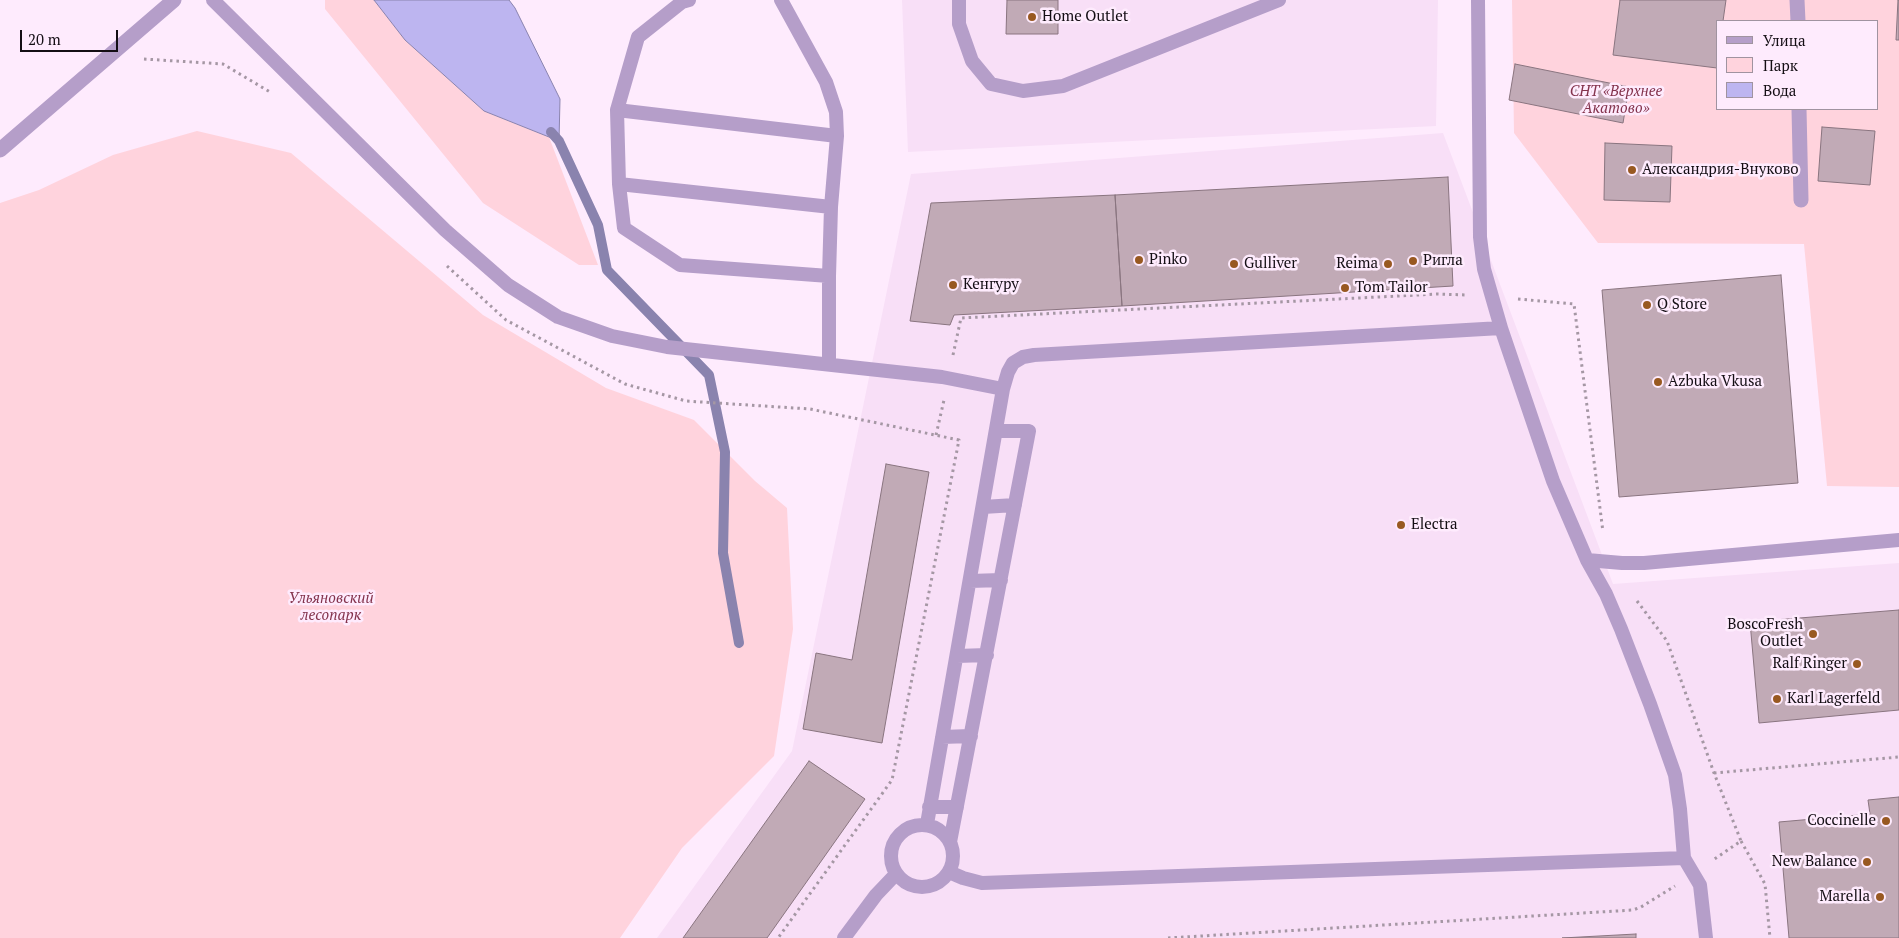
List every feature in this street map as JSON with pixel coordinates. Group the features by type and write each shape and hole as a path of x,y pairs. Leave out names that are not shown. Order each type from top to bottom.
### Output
{"street":[{"path":"0,150 174,0"},
{"path":"1797,0 1798,20"},
{"path":"1799,110 1801,200"}],"lane":[{"path":"213,0 445,230 508,285 558,317 612,336 667,347 948,378 1003,389"},
{"path":"689,0 682,2 638,37 617,110 619,184 624,228 680,265 829,276"},
{"path":"781,0 826,82 836,112 837,136 831,207 829,276 830,364"},
{"path":"959,0 959,24 972,61 991,84 1023,92 1063,86 1279,0"},
{"path":"1478,0 1480,238 1484,268 1501,328 1553,481 1587,560 1606,594 1621,629 1675,775 1684,858 1700,885 1706,938"},
{"path":"617,110 837,136"},
{"path":"619,184 831,207"},
{"path":"927,824 1003,389 1013,363 1023,357 1034,355 1501,328"},
{"path":"950,842 1030,431 996,431"},
{"path":"983,507 1015,505"},
{"path":"1587,560 1644,563 1899,540"},
{"path":"970,581 1001,580"},
{"path":"957,656 987,655"},
{"path":"942,737 971,736"},
{"path":"929,807 957,808"},
{"path":"927,824 937,827 950,842 954,852 949,872 941,881 930,886 917,887 905,883 896,874 891,863 890,851 895,839 906,828 927,824"},
{"path":"949,872 968,880 982,883 1684,858"},
{"path":"844,938 876,894 896,874"}],"path":[{"path":"141,59 223,64 273,94"},
{"path":"444,263 506,320 625,384 686,401 810,409 959,440 892,780 778,938"},
{"path":"936,435 962,318 1438,294 1574,304 1604,542 1610,562 1614,571 1667,641 1740,841 1765,884 1770,938"},
{"path":"1714,773 1899,757"},
{"path":"1168,938 1633,910 1641,907 1693,874 1740,841"}],"shaded area":[{"path":"902,0 1438,0 1436,126 908,152"},
{"path":"1443,133 1613,584 1899,563 1899,938 657,938 792,751 911,174"}],"green space":[{"path":"325,0 374,0 405,40 484,111 549,137 598,265 579,265 483,203 325,9"},
{"name":"СНТ «Верхнее Акатово»","path":"1512,0 1899,0 1899,487 1827,486 1804,244 1598,243 1514,133"},
{"name":"Ульяновский лесопарк","path":"197,131 291,153 483,315 606,388 694,420 755,481 787,508 793,629 774,756 682,848 620,938 0,938 0,203 39,190 113,155"}],"water":[{"path":"374,0 509,0 515,8 560,99 559,141 484,111 405,40"}],"building":[{"name":"Home Outlet","path":"1007,0 1058,0 1058,34 1006,34"},
{"path":"1620,0 1726,0 1723,20 1716,20 1716,68 1613,55"},
{"path":"1898,0 1899,40 1896,40"},
{"path":"1515,64 1629,87 1623,123 1509,100"},
{"path":"1822,127 1875,131 1870,185 1818,181"},
{"path":"1605,143 1672,146 1670,202 1604,200"},
{"path":"1448,177 1453,286 1122,306 1115,195"},
{"path":"1115,195 1122,306 954,315 950,325 910,321 931,203"},
{"path":"1781,275 1798,483 1619,497 1602,290"},
{"path":"886,464 929,472 882,743 803,729 816,653 852,660"},
{"path":"1899,610 1899,710 1759,723 1750,622"},
{"path":"809,761 865,799 767,938 683,938"},
{"path":"1899,797 1899,938 1789,938 1779,822 1870,814 1868,800"},
{"path":"1636,934 1636,938 1562,938"}],"waterway":[{"path":"551,132 559,141 598,225 607,270 709,375 725,452 723,553 739,643"}],"place":[{"name":"Home Outlet","path":"1032,17"},
{"name":"Александрия-Внуково","path":"1632,170"},
{"name":"Pinko","path":"1139,260"},
{"name":"Ригла","path":"1413,261"},
{"name":"Gulliver","path":"1234,264"},
{"name":"Reima","path":"1388,264"},
{"name":"Кенгуру","path":"953,285"},
{"name":"Tom Tailor","path":"1345,288"},
{"name":"Q Store","path":"1647,305"},
{"name":"Azbuka Vkusa","path":"1658,382"},
{"name":"Electra","path":"1401,525"},
{"name":"BoscoFresh Outlet","path":"1813,634"},
{"name":"Ralf Ringer","path":"1857,664"},
{"name":"Karl Lagerfeld","path":"1777,699"},
{"name":"Coccinelle","path":"1886,821"},
{"name":"New Balance","path":"1867,862"},
{"name":"Marella","path":"1880,897"}]}
